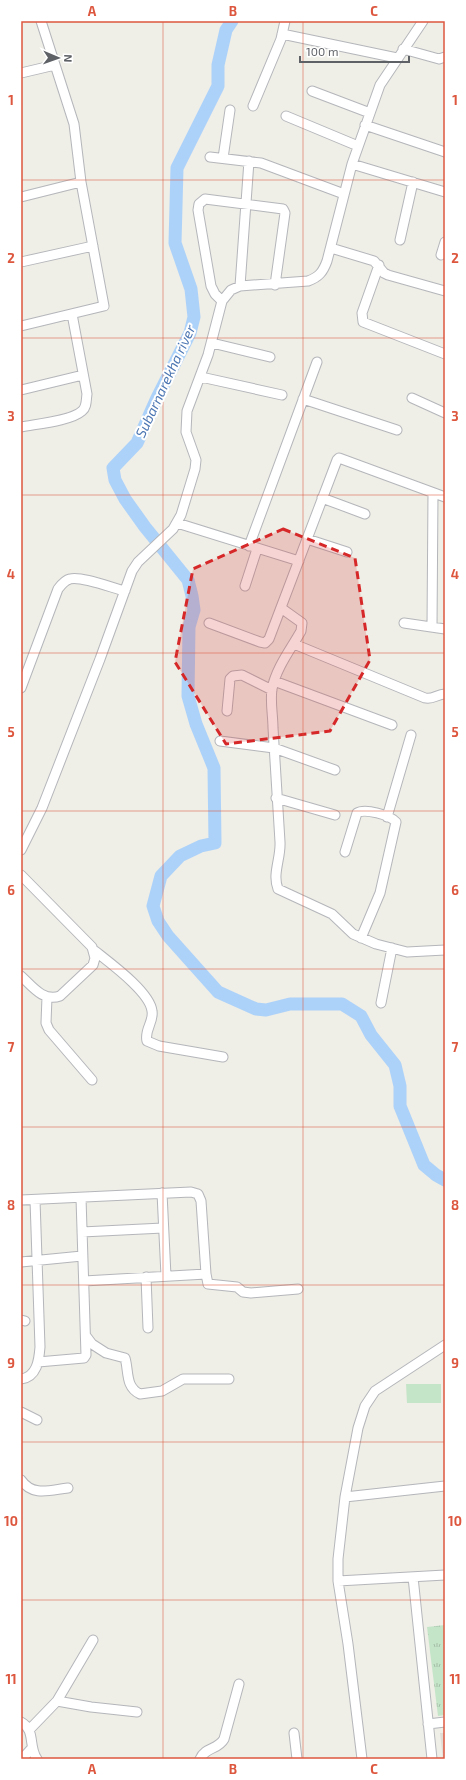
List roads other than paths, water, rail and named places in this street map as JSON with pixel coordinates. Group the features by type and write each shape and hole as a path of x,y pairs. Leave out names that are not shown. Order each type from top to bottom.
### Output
{"street":[{"path":"21,326 104,306 81,182 74,124 41,21"},
{"path":"253,106 282,34 285,21"},
{"path":"21,850 42,808 100,659 132,571 138,562 175,526 195,469 196,460 186,432 187,412 201,377 212,343 222,300 226,294 240,286 275,285 308,281 316,278 323,271 352,164 380,85 423,21"},
{"path":"282,34 397,58"},
{"path":"403,49 439,59 445,57"},
{"path":"21,73 55,65"},
{"path":"312,90 370,113"},
{"path":"223,158 230,110"},
{"path":"286,116 358,146"},
{"path":"365,125 445,152"},
{"path":"210,157 261,163 344,194"},
{"path":"240,286 249,161"},
{"path":"352,164 445,192"},
{"path":"21,197 81,182"},
{"path":"400,240 413,182"},
{"path":"222,300 215,294 211,286 198,210 199,204 205,199 280,208 285,213 275,285"},
{"path":"441,255 445,242"},
{"path":"21,262 93,246"},
{"path":"330,248 374,261 379,265 384,273 388,275 445,291"},
{"path":"379,265 362,313 363,322 445,354"},
{"path":"21,427 68,418 82,411 86,404 87,394 72,314"},
{"path":"212,343 270,357"},
{"path":"245,586 253,547 317,362"},
{"path":"21,390 83,375"},
{"path":"201,377 282,395"},
{"path":"412,398 445,413"},
{"path":"303,399 398,430"},
{"path":"209,623 265,643 269,639 336,460 339,458 445,497"},
{"path":"432,493 432,627"},
{"path":"322,498 365,514"},
{"path":"175,526 299,561"},
{"path":"307,539 347,552"},
{"path":"21,688 25,667 58,589 63,582 70,579 80,579 125,591"},
{"path":"281,608 302,624 301,631 273,686 276,798 281,854 275,875 275,882 278,889 332,914 353,934 361,938 392,948 417,952 445,950"},
{"path":"404,623 445,629"},
{"path":"294,644 425,698 433,699 438,695 445,694"},
{"path":"227,711 230,679 233,676 242,675 392,726"},
{"path":"387,817 411,736"},
{"path":"220,740 274,748 334,770"},
{"path":"276,798 335,815"},
{"path":"346,852 357,813 364,811 394,820 396,825 386,859 377,901 361,938"},
{"path":"21,875 94,951 148,998 153,1014 146,1032 147,1041 159,1046 223,1058"},
{"path":"381,1003 392,948"},
{"path":"21,976 47,997 53,999 60,996 93,965 96,958 94,951"},
{"path":"47,997 46,1024 49,1030 92,1080"},
{"path":"21,1200 191,1192 198,1194 201,1201 207,1283 210,1285 237,1287 243,1292 258,1293 298,1289"},
{"path":"162,1194 166,1276"},
{"path":"38,1362 75,1360 84,1358 87,1352 82,1256 81,1198"},
{"path":"21,1379 30,1375 38,1362 40,1331 35,1200"},
{"path":"82,1232 163,1228"},
{"path":"21,1262 82,1256"},
{"path":"84,1281 206,1274"},
{"path":"146,1277 148,1328"},
{"path":"86,1336 92,1344 106,1353 125,1358 130,1385 132,1389 140,1394 162,1391 184,1379 229,1379"},
{"path":"362,1759 348,1644 338,1581 339,1543 345,1497 358,1428 367,1400 387,1382 445,1345"},
{"path":"21,1412 37,1420"},
{"path":"21,1480 27,1488 33,1491 68,1488"},
{"path":"345,1497 445,1486"},
{"path":"338,1581 445,1575"},
{"path":"413,1577 432,1759"},
{"path":"29,1730 57,1701 93,1640"},
{"path":"200,1759 205,1751 221,1745 224,1740 238,1684"},
{"path":"57,1701 91,1707 138,1712"},
{"path":"21,1722 29,1730 32,1748 37,1759"},
{"path":"428,1724 445,1722"},
{"path":"294,1733 297,1759"},
{"path":"22,1759 32,1748"}],"waterway":[{"name":"Subarnarekha river","path":"232,21 226,30 218,65 218,86 177,168 175,243 191,289 194,317 190,333 157,398 137,443 113,468 115,480 125,499 145,527 188,580 194,610 189,627 188,696 196,724 214,768 215,843 201,846 180,856 161,876 153,906 158,921 168,936 218,992 256,1009 266,1010 290,1004 342,1004 361,1016 371,1035 395,1065 400,1086 400,1106 424,1165 445,1180"}]}
